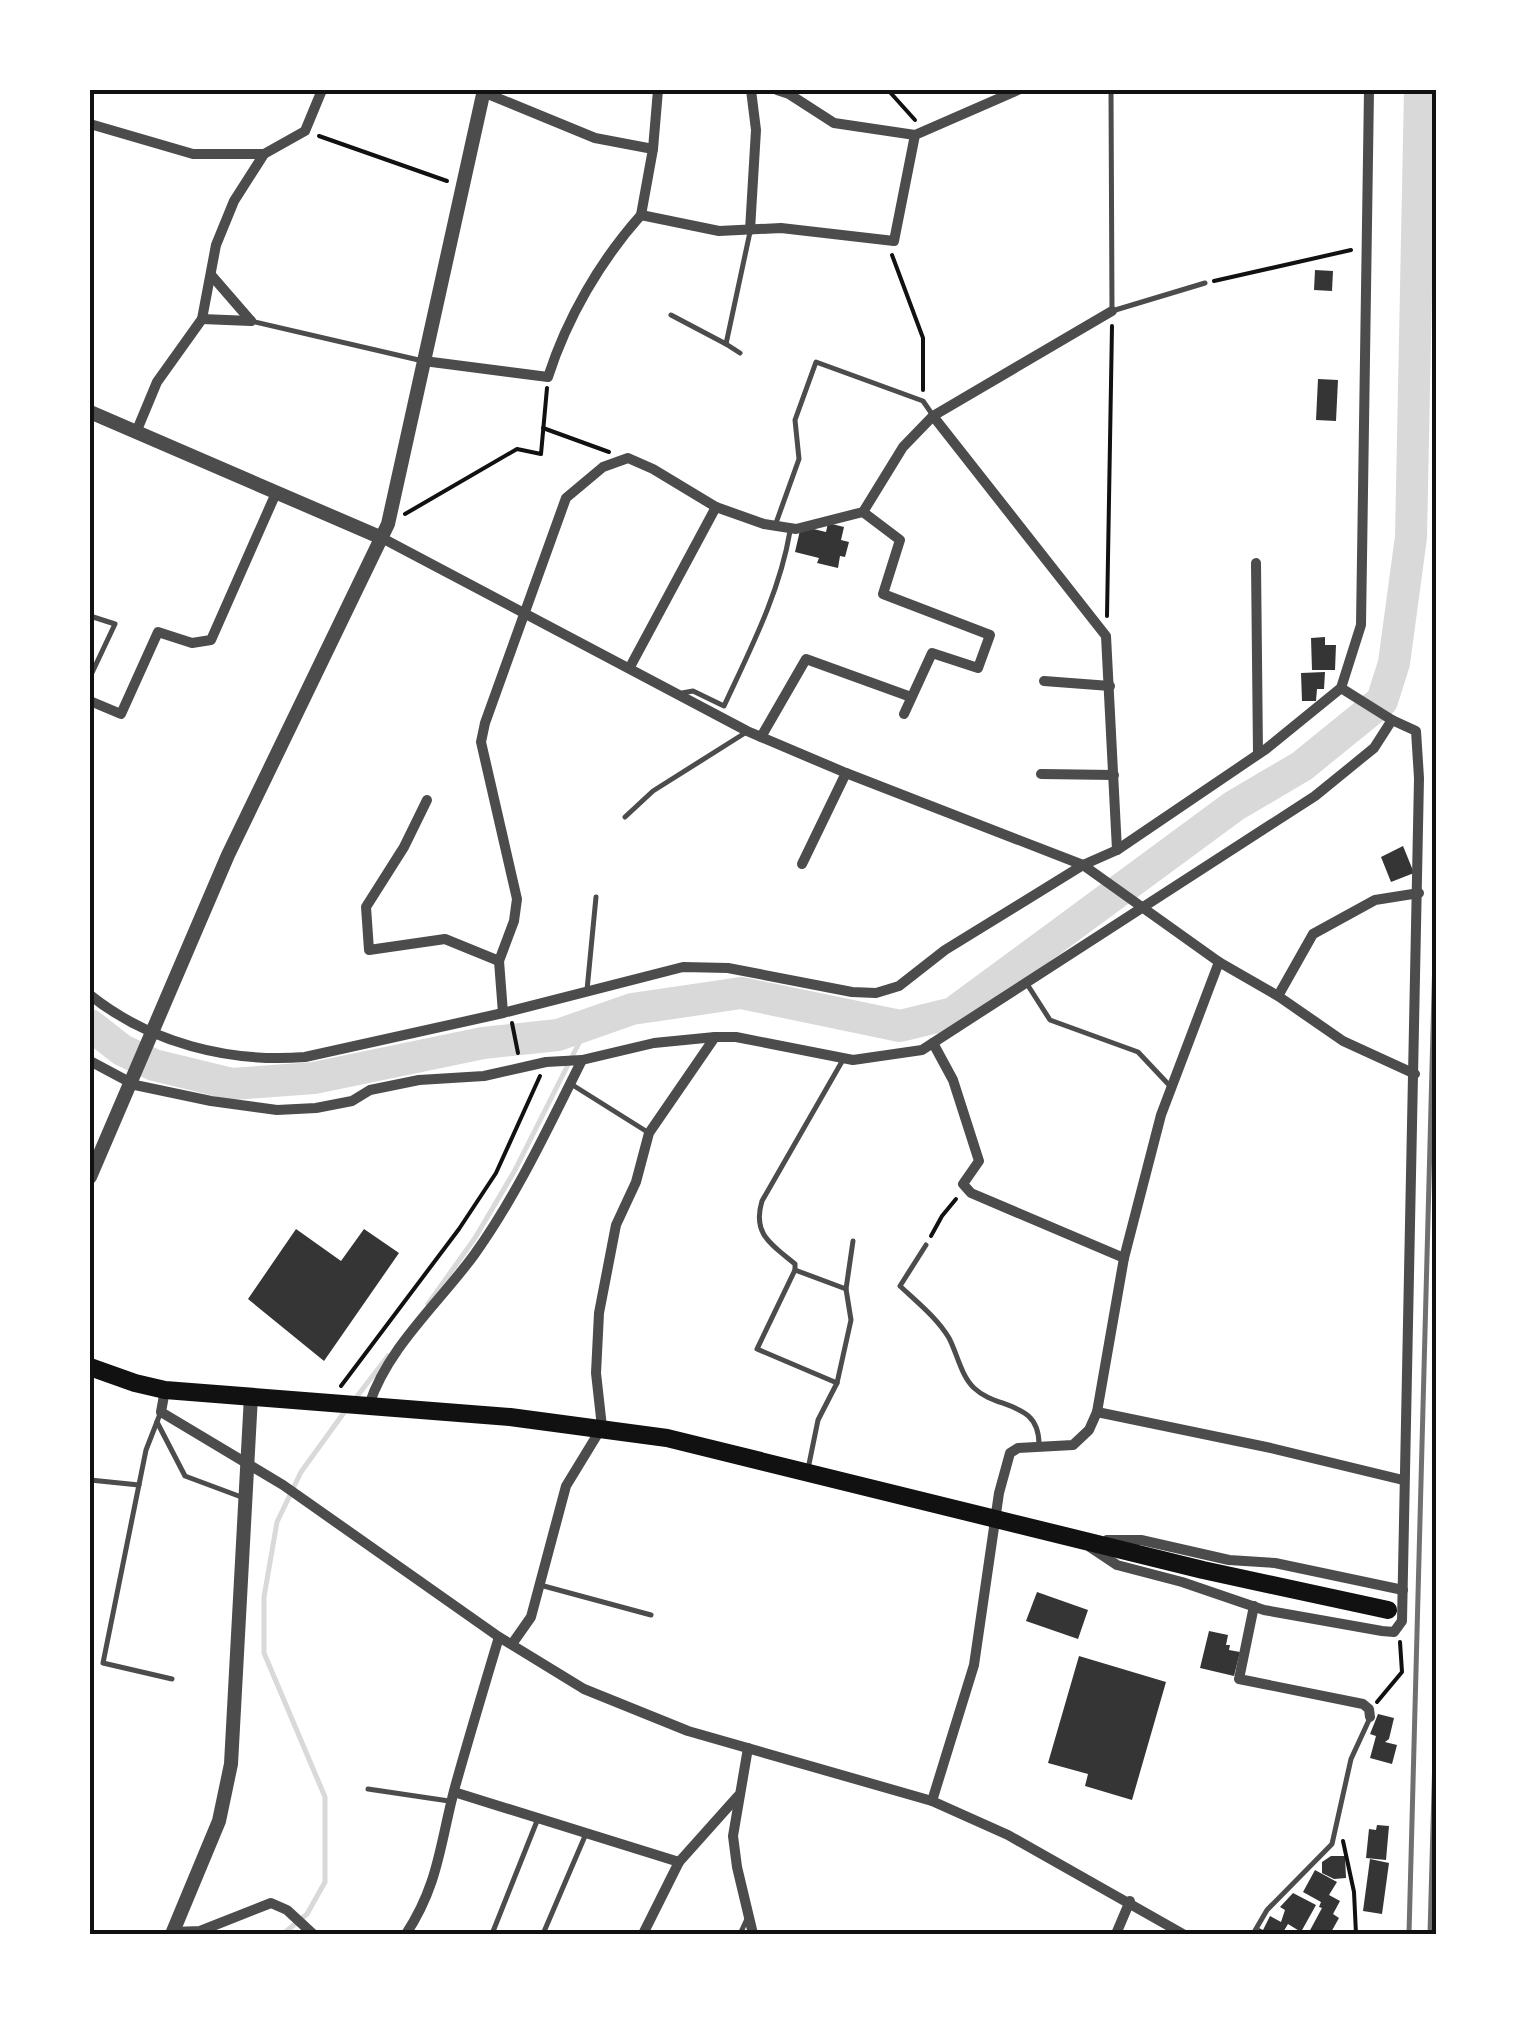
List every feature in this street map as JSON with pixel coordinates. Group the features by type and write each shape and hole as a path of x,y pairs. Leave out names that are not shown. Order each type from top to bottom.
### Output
{"main road":[{"path":"90,1367 165,1390 602,1427 697,1444 995,1520 1388,1610"}],"street":[{"path":"138,430 157,382 202,319 216,244 234,201 264,154 305,131 322,90"},
{"path":"424,362 548,377 560,341 613,246 641,215 658,90"},
{"path":"750,230 756,130 751,90"},
{"path":"777,90 790,94 834,123 920,133 1018,90"},
{"path":"90,995 148,1037 222,1055 279,1059 507,1017 587,990 684,967 728,968 852,992 876,993 899,986 945,950 1083,865 1117,850 1258,754 1341,688 1361,625 1370,90"},
{"path":"90,1177 228,855 385,531 484,91 594,138 653,148"},
{"path":"90,124 193,154 264,154"},
{"path":"641,215 719,232 780,228 894,242 920,133"},
{"path":"212,276 251,321"},
{"path":"507,1017 499,961 514,921 517,899 481,742 566,498 604,467 628,458 654,469 716,507 774,526 790,528 863,512 903,446 934,416 1112,311"},
{"path":"202,319 251,321"},
{"path":"91,412 276,494 385,531 526,613 760,737 1083,865 1219,962 1278,996 1343,1041 1416,1074"},
{"path":"934,416 1106,636 1117,850"},
{"path":"90,701 120,714 158,632 192,643 211,640 276,494"},
{"path":"630,667 716,507"},
{"path":"863,512 900,540 883,594 990,635 978,668 932,653 904,714"},
{"path":"1256,563 1258,754"},
{"path":"760,737 806,659 911,697"},
{"path":"1044,681 1110,686"},
{"path":"1341,688 1392,720 1416,731 1431,732"},
{"path":"90,1061 130,1079 210,1102 278,1110 316,1108 352,1100 370,1090 420,1080 484,1076 654,1043 715,1037 736,1037 852,1060 922,1050 1328,786 1374,748 1392,720"},
{"path":"1081,1540 1117,1565 1254,1606 1394,1632 1402,1621 1416,1074 1416,731"},
{"path":"802,864 846,773"},
{"path":"1041,774 1114,776"},
{"path":"426,800 404,847 366,907 369,950 446,939 499,961"},
{"path":"1278,996 1313,934 1374,900 1418,893"},
{"path":"932,1801 974,1665 995,1520 1010,1453 1018,1448 1073,1445 1082,1440 1098,1412 1124,1258 1161,1115 1219,962"},
{"path":"512,1644 532,1617 566,1486 602,1427 596,1373 605,1272 616,1225 636,1182 649,1133 715,1037"},
{"path":"933,1042 953,1080 980,1161 963,1184 966,1194 1124,1258"},
{"path":"370,1405 378,1379 474,1254 508,1201 582,1060"},
{"path":"165,1390 159,1417 283,1485 552,1672 652,1719 932,1801 1008,1836 1183,1934"},
{"path":"251,1396 231,1764 219,1821 172,1933 200,1931 271,1903 286,1910 313,1934"},
{"path":"1098,1412 1403,1480"},
{"path":"1081,1540 1141,1540 1229,1560 1275,1563 1403,1590"},
{"path":"1254,1606 1238,1680 1362,1704 1370,1713"},
{"path":"406,1934 428,1896 446,1838 453,1797 498,1637"},
{"path":"748,1748 733,1836 736,1867 753,1934"},
{"path":"643,1934 679,1862 739,1795"},
{"path":"453,1797 538,1818 679,1862"},
{"path":"1116,1934 1130,1901"}],"lane":[{"path":"1111,90 1112,311 1205,284"},
{"path":"726,344 750,230"},
{"path":"671,316 740,353"},
{"path":"251,321 424,362"},
{"path":"774,526 799,459 795,420 816,362 922,401 934,416"},
{"path":"680,694 693,691 724,706 774,594 790,528"},
{"path":"90,616 115,624 90,677"},
{"path":"625,817 653,791 747,731"},
{"path":"587,990 596,897"},
{"path":"1025,981 1050,1020 1138,1052 1172,1088"},
{"path":"838,1384 757,1349 795,1264 759,1231 757,1218 762,1201 844,1058"},
{"path":"570,1084 649,1133"},
{"path":"807,1472 818,1420 838,1384 851,1320 846,1290 852,1241"},
{"path":"926,1245 900,1286 940,1326 969,1384 977,1392 1014,1406 1034,1422 1039,1446"},
{"path":"795,1270 846,1290"},
{"path":"159,1417 139,1486 103,1663 172,1678"},
{"path":"159,1417 185,1476 246,1499"},
{"path":"90,1480 139,1486"},
{"path":"538,1584 651,1614"},
{"path":"1254,1934 1267,1910 1332,1844 1351,1759 1370,1713"},
{"path":"368,1790 453,1797"},
{"path":"492,1934 538,1818"},
{"path":"543,1934 586,1833"},
{"path":"740,1934 749,1916"}],"path":[{"path":"888,90 920,133"},
{"path":"305,131 464,187"},
{"path":"886,241 923,338 922,401"},
{"path":"1205,284 1365,248"},
{"path":"1106,636 1112,311"},
{"path":"385,531 517,449 541,454 548,377"},
{"path":"544,428 628,458"},
{"path":"507,1017 521,1068"},
{"path":"332,1402 496,1173 546,1062"},
{"path":"926,1245 942,1216 966,1194"},
{"path":"1370,1713 1402,1672 1401,1644 1394,1632"},
{"path":"1332,1844 1344,1840 1347,1850 1356,1934"}],"building":[{"path":"1315,270 1333,271 1332,291 1314,290"},
{"path":"1318,379 1338,380 1336,421 1316,420"},
{"path":"828,523 844,527 841,540 849,542 838,568 795,552 801,526 826,532"},
{"path":"1325,637 1325,645 1336,645 1335,670 1312,670 1311,638"},
{"path":"1325,672 1324,689 1317,689 1316,701 1302,701 1301,673"},
{"path":"1403,846 1414,873 1391,882 1381,857"},
{"path":"296,1229 341,1261 364,1229 399,1253 324,1361 248,1299"},
{"path":"1037,1592 1088,1610 1078,1639 1026,1621"},
{"path":"1209,1631 1228,1635 1229,1650 1240,1652 1234,1676 1200,1668"},
{"path":"1079,1656 1166,1682 1132,1800 1085,1786 1088,1774 1048,1763"},
{"path":"1378,1714 1394,1718 1385,1742 1397,1745 1392,1764 1370,1758 1376,1736 1370,1734"},
{"path":"1377,1825 1389,1826 1386,1860 1366,1858 1369,1829 1376,1830"},
{"path":"1331,1856 1345,1856 1346,1878 1334,1879 1322,1873 1322,1862"},
{"path":"1370,1859 1389,1863 1382,1914 1363,1911"},
{"path":"1315,1870 1337,1882 1329,1895 1340,1901 1333,1914 1339,1918 1330,1934 1308,1934 1322,1908 1321,1902 1303,1892"},
{"path":"1293,1893 1316,1905 1301,1932 1288,1924 1282,1934 1256,1934 1259,1928 1263,1930 1270,1916 1281,1922 1285,1910 1280,1907"}],"waterway":[{"path":"90,1025 122,1050 154,1065 232,1084 314,1078 483,1043 558,1035 632,1009 741,993 900,1026 953,1013 1234,806 1302,766 1382,701 1394,663 1411,537 1420,90"},
{"path":"428,1304 475,1238 514,1172 589,1023"},
{"path":"355,1399 388,1356"},
{"path":"283,1934 307,1914 325,1882 325,1797 264,1653 264,1597 277,1522 301,1472 348,1407"}],"railway":[{"path":"1409,1934 1436,918"},
{"path":"1430,1934 1436,1719"}]}
